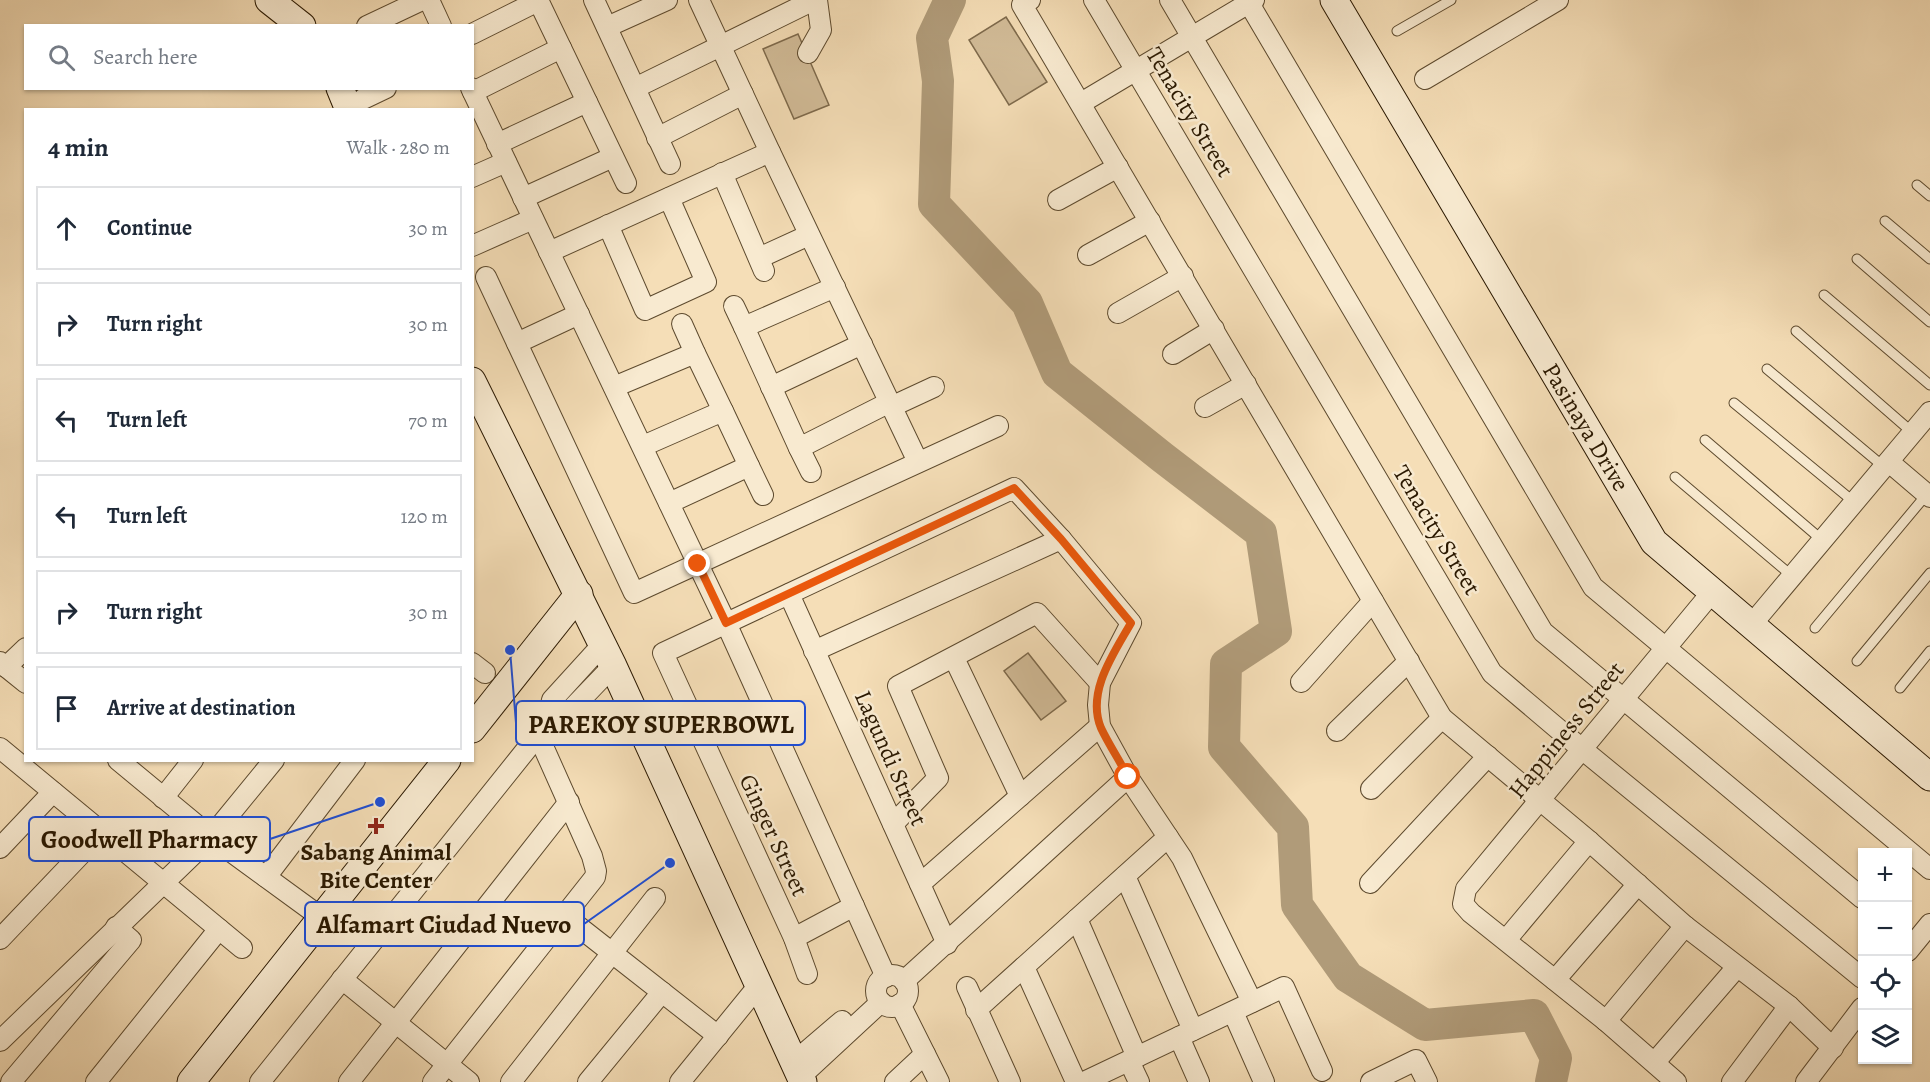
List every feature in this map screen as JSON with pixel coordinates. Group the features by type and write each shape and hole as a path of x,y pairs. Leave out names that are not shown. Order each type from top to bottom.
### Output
{"street":[{"path":"269,0 299,24"},
{"path":"371,24 422,0"},
{"path":"429,0 440,24"},
{"path":"474,33 538,0 626,183"},
{"path":"594,0 670,164"},
{"path":"607,27 667,0"},
{"path":"699,0 918,462"},
{"path":"635,88 815,0 820,30 808,53"},
{"path":"1030,0 1022,5 1442,718 1589,841 1685,926 1789,1006 1833,1048"},
{"name":"Tenacity Street","path":"1094,0 1492,673 1858,974"},
{"path":"1170,0 1543,632 1858,894"},
{"name":"Pasinaya Drive","path":"1334,0 1654,542 1930,777"},
{"path":"1425,79 1537,5 1558,0"},
{"path":"1081,103 1250,1 1593,587 1930,869"},
{"path":"561,48 474,100 524,198 726,623 854,906 889,991 939,1082"},
{"path":"350,99 379,90"},
{"path":"657,138 743,94"},
{"path":"474,175 502,153 587,102"},
{"path":"549,252 770,152"},
{"path":"524,198 614,157"},
{"path":"1058,200 1118,166"},
{"path":"722,173 762,264 809,235"},
{"path":"608,225 645,309 706,282 669,198"},
{"path":"474,245 533,219"},
{"path":"1088,255 1150,221"},
{"path":"1118,313 1182,276"},
{"path":"486,277 634,593 998,426"},
{"path":"744,327 835,287"},
{"path":"734,306 811,472"},
{"path":"517,343 579,314"},
{"path":"682,324 763,495"},
{"path":"1173,354 1214,329"},
{"path":"771,387 862,344"},
{"path":"614,387 695,353"},
{"path":"1205,407 1246,384"},
{"path":"474,385 608,655 799,1073 889,991 947,944 1128,777"},
{"path":"799,448 891,404 934,387"},
{"path":"643,446 723,411"},
{"path":"1752,624 1930,412"},
{"path":"1886,464 1929,494"},
{"path":"669,503 749,466"},
{"path":"726,623 1014,488 1061,539 1131,623 1100,683 1098,705 1100,726 1128,777 1182,858 1252,1002"},
{"path":"814,651 1061,539"},
{"name":"Happiness Street","path":"1506,940 1463,904 1466,889 1713,591"},
{"path":"474,726 579,594"},
{"name":"Lagundi Street","path":"789,594 947,944"},
{"path":"1301,682 1373,601"},
{"path":"893,824 938,778 898,686 1037,613 1100,683"},
{"name":"Ginger Street","path":"726,623 663,653 794,938 807,974"},
{"path":"24,649 3,664 24,681"},
{"path":"260,1082 543,729 563,718 608,655"},
{"path":"954,658 1020,796"},
{"path":"1338,731 1409,661"},
{"path":"1371,789 1442,718"},
{"path":"920,884 1100,726"},
{"path":"434,1082 592,881 596,871 543,729"},
{"path":"1,751 242,948"},
{"path":"1370,883 1488,756"},
{"path":"120,762 211,837 322,918"},
{"path":"163,798 191,762"},
{"path":"0,1041 211,837 272,762"},
{"path":"266,877 353,762"},
{"path":"191,1082 445,762"},
{"path":"0,848 53,792"},
{"path":"349,1082 569,802"},
{"path":"0,939 102,832"},
{"path":"976,1010 1168,837"},
{"path":"1589,841 1506,940 1606,1021 1662,1074 1737,967"},
{"path":"1125,876 1186,1034 1199,1082"},
{"path":"1555,980 1638,884"},
{"path":"511,1082 655,898"},
{"path":"794,938 854,906"},
{"path":"565,916 718,1036"},
{"path":"1077,920 1133,1059 1139,1082"},
{"path":"1912,941 1930,924"},
{"path":"1606,1021 1685,926"},
{"path":"11,1082 130,940 116,927"},
{"path":"96,1082 219,929"},
{"path":"1024,967 1076,1082"},
{"path":"342,979 469,1082"},
{"path":"680,1082 759,985"},
{"path":"966,987 1010,1082"},
{"path":"1084,1082 1284,987 1322,1071"},
{"path":"588,1082 662,992"},
{"path":"1732,1082 1789,1006"},
{"path":"1806,1082 1862,1010"},
{"path":"1233,1012 1264,1082"},
{"path":"896,1082 925,1053"},
{"path":"1372,1082 1416,1060 1428,1082"}],"lane":[{"path":"1397,31 1451,0"},
{"path":"1917,185 1930,196"},
{"path":"1885,221 1930,259"},
{"path":"1857,259 1930,322"},
{"path":"1824,295 1930,385"},
{"path":"1796,331 1913,432"},
{"path":"1767,369 1886,464"},
{"path":"1734,404 1854,502"},
{"path":"1705,440 1822,540"},
{"path":"1675,477 1792,576"},
{"path":"1815,628 1929,494"},
{"path":"1857,661 1930,573"},
{"path":"1900,688 1930,651"}],"shaded area":[{"path":"1006,17 1047,82 1009,105 969,40"},
{"path":"798,34 829,105 794,119 763,49"},
{"path":"1028,653 1066,701 1041,720 1004,671"}],"waterway":[{"path":"950,0 932,38 938,81 934,204 1027,303 1057,373 1261,533 1276,631 1226,664 1224,747 1293,827 1297,905 1348,977 1425,1025 1534,1015 1556,1058 1551,1082"}],"place":[{"name":"PAREKOY SUPERBOWL","path":"510,650"},
{"name":"Goodwell Pharmacy","path":"380,802"},
{"name":"Sabang Animal Bite Center","path":"376,826"},
{"name":"Alfamart Ciudad Nuevo","path":"670,863"}],"route":[{"path":"698,564 726,623 1014,488 1061,539 1131,623 1100,683 1098,705 1100,726 1128,777"}]}
